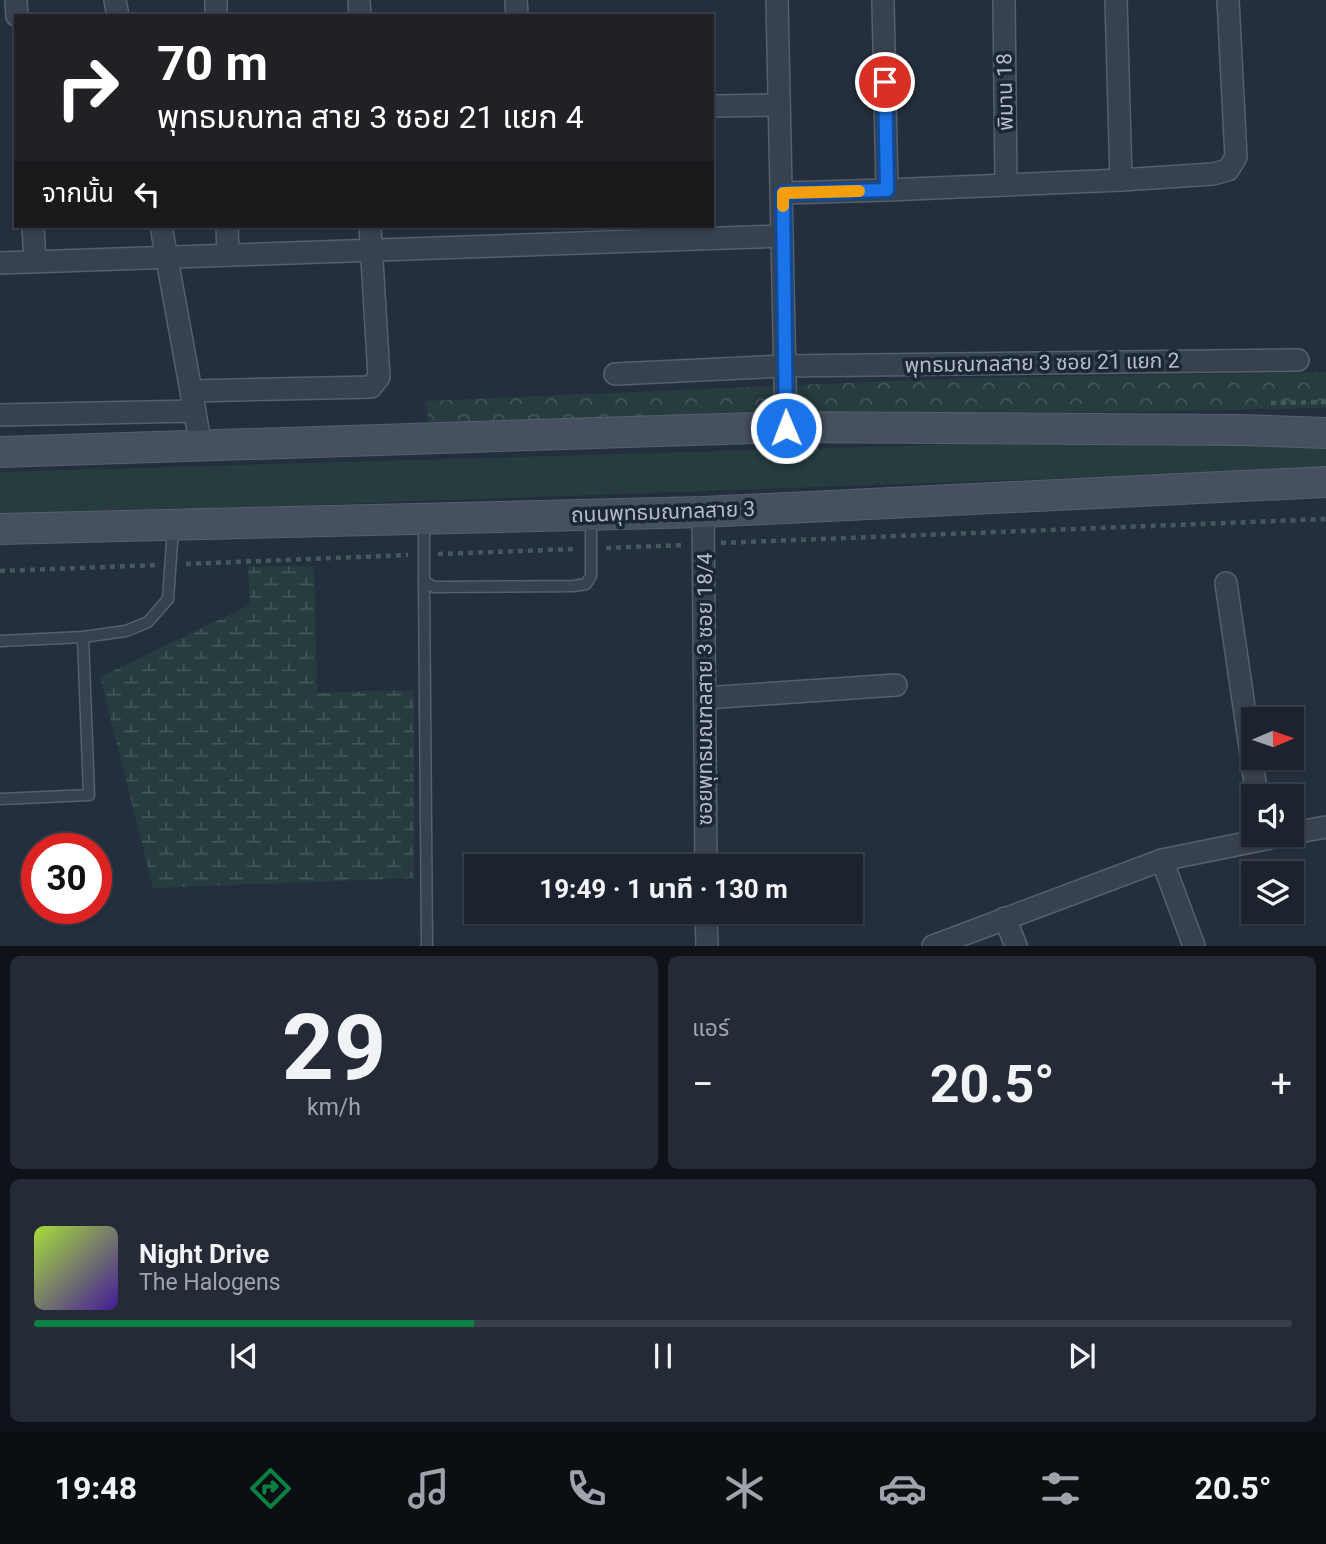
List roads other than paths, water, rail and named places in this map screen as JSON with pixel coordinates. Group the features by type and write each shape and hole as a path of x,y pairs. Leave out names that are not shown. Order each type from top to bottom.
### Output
{"main road":[{"path":"1242,430 1326,423"},
{"path":"0,452 786,428 1242,430 1326,433"},
{"name":"ถนนพุทธมณฑลสาย 3","path":"0,528 703,512 1326,482"},
{"path":"1242,487 1326,491"}],"street":[{"path":"777,0 786,428"},
{"path":"883,0 887,190"},
{"name":"พิมาน 18","path":"1004,0 1006,185"},
{"path":"1116,0 1121,180"},
{"path":"783,193 1121,180 1213,174 1228,170 1236,157 1228,0"},
{"path":"714,106 779,105"},
{"path":"33,228 35,262"},
{"path":"161,228 201,446"},
{"path":"227,228 228,255"},
{"path":"0,415 371,387 379,376 370,228"},
{"path":"0,263 372,250 528,235 782,236"},
{"name":"พุทธมณฑลสาย 3 ซอย 21 แยก 2","path":"615,374 785,366 1298,360"},
{"name":"ซอยพุทธมณฑลสาย 3 ซอย 18/4","path":"703,512 706,854"},
{"path":"1226,583 1255,784"},
{"path":"705,698 896,685"},
{"path":"1304,832 1326,827"},
{"path":"933,946 1162,860 1241,842"},
{"path":"1162,860 1194,946"},
{"path":"1006,918 1016,946"},
{"path":"706,924 707,946"}],"lane":[{"path":"424,581 434,587 586,584 592,576 591,515"},
{"path":"424,519 428,946"},
{"path":"0,641 126,631 148,622 168,599 173,525"},
{"path":"0,799 89,795 83,636"}]}
